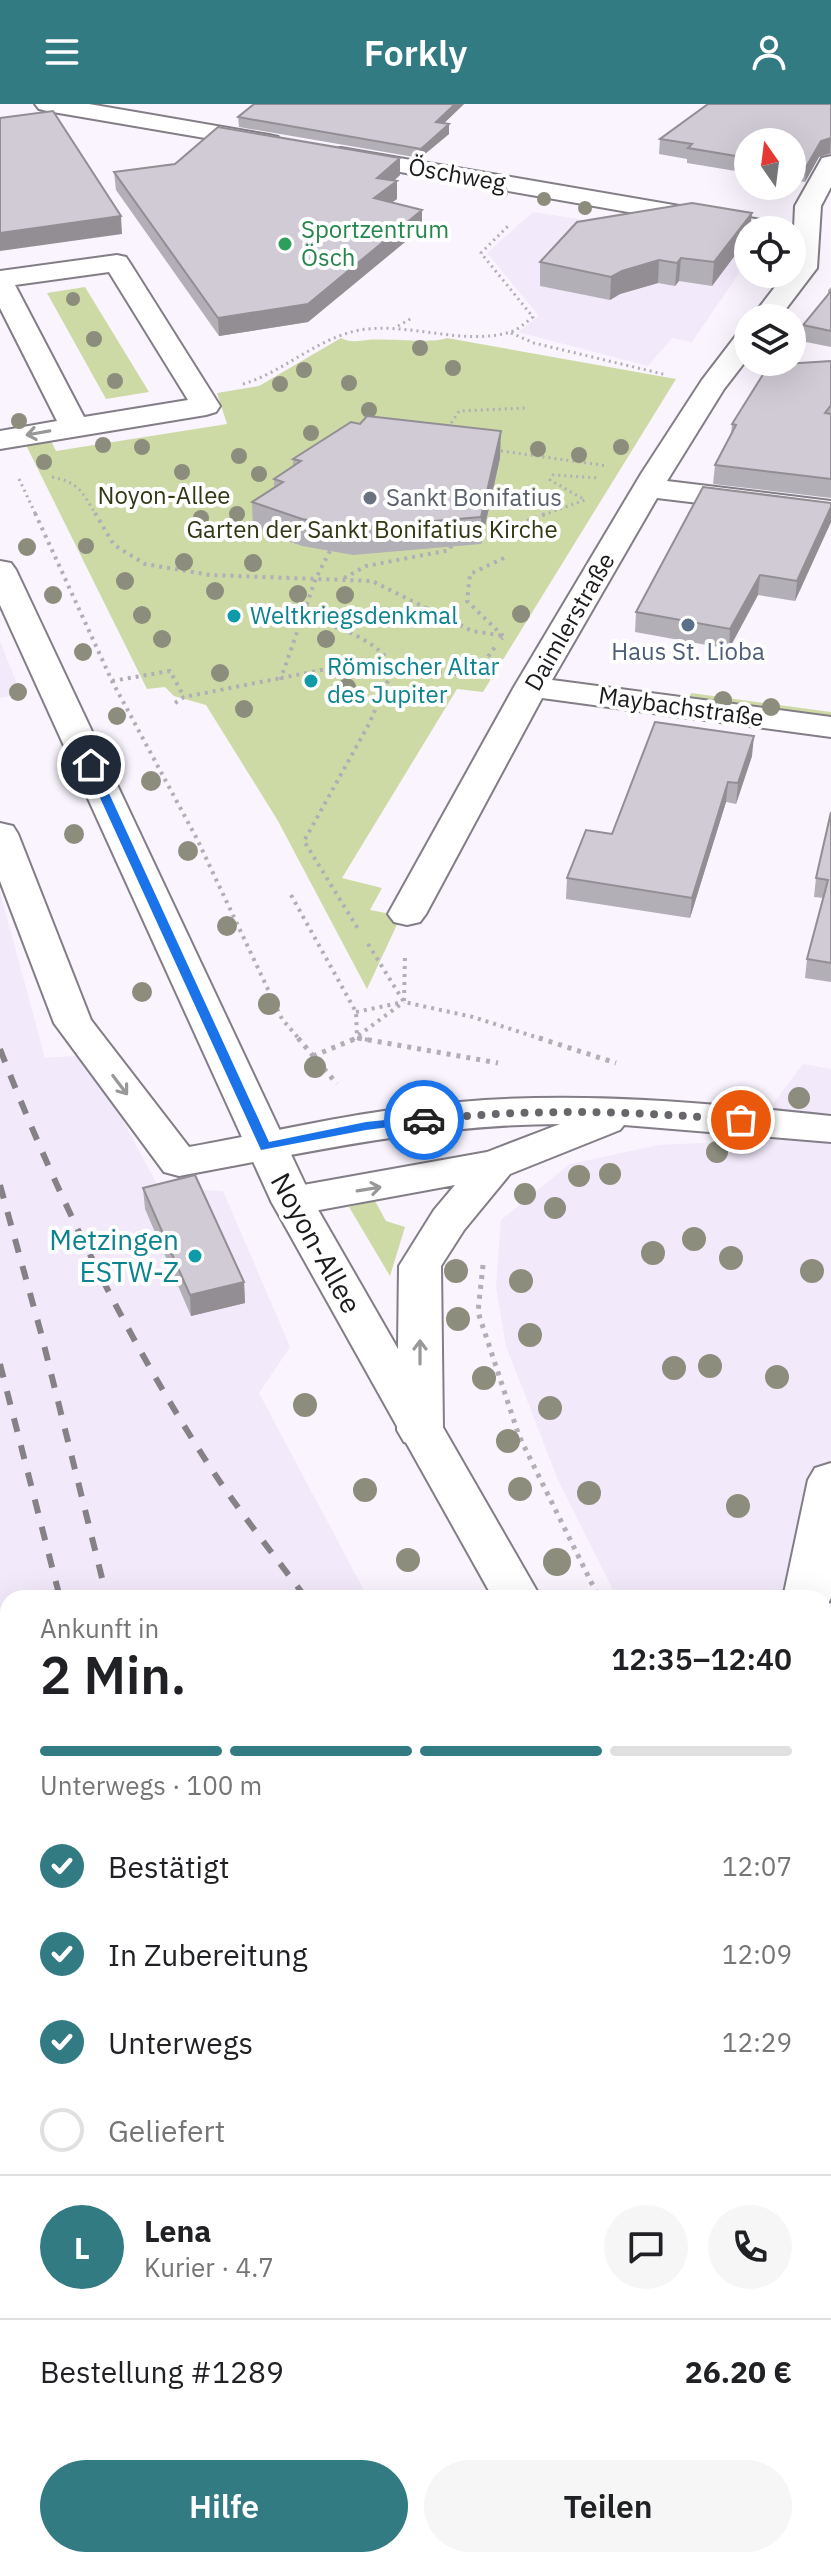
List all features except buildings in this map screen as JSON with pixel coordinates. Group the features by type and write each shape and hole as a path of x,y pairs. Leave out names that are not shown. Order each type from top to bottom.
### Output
{"street":[{"path":"47,104 288,146"},
{"name":"Öschweg","path":"318,151 734,223"},
{"path":"776,304 804,268 810,238 808,206 831,163"},
{"path":"0,440 206,406 117,263 0,281 75,427"},
{"name":"Daimlerstraße","path":"407,914 531,687 653,481 712,386 734,357"},
{"path":"653,481 831,510"},
{"name":"Noyon-Allee","path":"0,570 292,1201 512,1590"},
{"name":"Maybachstraße","path":"531,687 831,727"},
{"path":"0,834 73,1023 179,1162 366,1126 497,1112 630,1111 831,1129"},
{"path":"292,1201 495,1164 630,1111"},
{"path":"420,1430 420,1266 449,1220 495,1164"},
{"path":"809,1590 831,1480"}],"path":[{"path":"510,224 481,253 533,317 510,332"},
{"path":"397,326 412,318"},
{"path":"199,393 251,382 276,371 329,338 358,330 397,326 453,336 510,332 534,343 712,386"},
{"path":"445,432 459,411 526,408"},
{"path":"483,449 616,468 653,481"},
{"path":"13,468 112,681 197,839 282,1019 313,1056 357,1038 404,1002"},
{"path":"471,526 514,526 585,500 550,480 553,475 563,473 608,479 616,468"},
{"path":"41,476 58,477 79,487 114,545 145,564 210,575 372,581 472,631 518,639"},
{"path":"19,479 30,477"},
{"path":"343,578 366,566 450,550 454,538"},
{"path":"281,678 316,578 330,551"},
{"path":"504,636 467,601 470,574 506,557"},
{"path":"304,617 355,634 385,652 394,667"},
{"path":"474,676 504,636"},
{"path":"175,703 184,697 357,663 474,676 531,687"},
{"path":"394,667 369,724 304,841 404,1002"},
{"path":"112,681 170,671 184,697"},
{"path":"291,895 356,1012 357,1038"},
{"path":"356,1012 404,1002 473,1017 629,1065"},
{"path":"449,1220 487,1235 478,1312 519,1436 595,1590"}],"shaded area":[{"path":"533,212 719,241 734,247 734,280 692,342 672,338 648,366 518,332 539,316 487,253"},
{"path":"0,641 21,694 0,698"},
{"path":"0,892 45,1058 88,1055 159,1188 223,1191 290,1347 259,1393 364,1590 0,1590"},
{"path":"803,1064 831,1069 831,1590 613,1590 558,1480 506,1346 496,1287 501,1220 570,1164 659,1145 745,1141"}],"green space":[{"path":"85,287 149,392 106,399 47,293"},
{"name":"Garten der Sankt Bonifatius Kirche","path":"341,338 348,341 432,341 447,338 676,379 483,692 457,689 342,878 382,888 370,910 401,916 367,989 278,821 206,705 174,696 165,687 147,689 24,441 49,437 56,451 227,424 217,393 259,386"},
{"path":"691,693 831,712 831,718 689,699"},
{"path":"375,1201 386,1221 405,1227 390,1276 349,1207"}],"railway":[{"path":"0,1049 67,1206 144,1358 215,1474 300,1590"},
{"path":"0,1185 41,1333 105,1590"},
{"path":"0,1364 58,1590"}],"way so far":[{"path":"424,1120 497,1112 630,1111 741,1120"}],"place":[{"name":"Sportzentrum Ösch","path":"285,244"},
{"name":"Sankt Bonifatius","path":"370,498"},
{"name":"Weltkriegsdenkmal","path":"234,616"},
{"name":"Haus St. Lioba","path":"688,625"},
{"name":"Römischer Altar des Jupiter","path":"311,681"},
{"name":"Metzingen ESTW-Z","path":"195,1256"}],"route":[{"path":"91,765 265,1147 366,1126 424,1120"}]}
